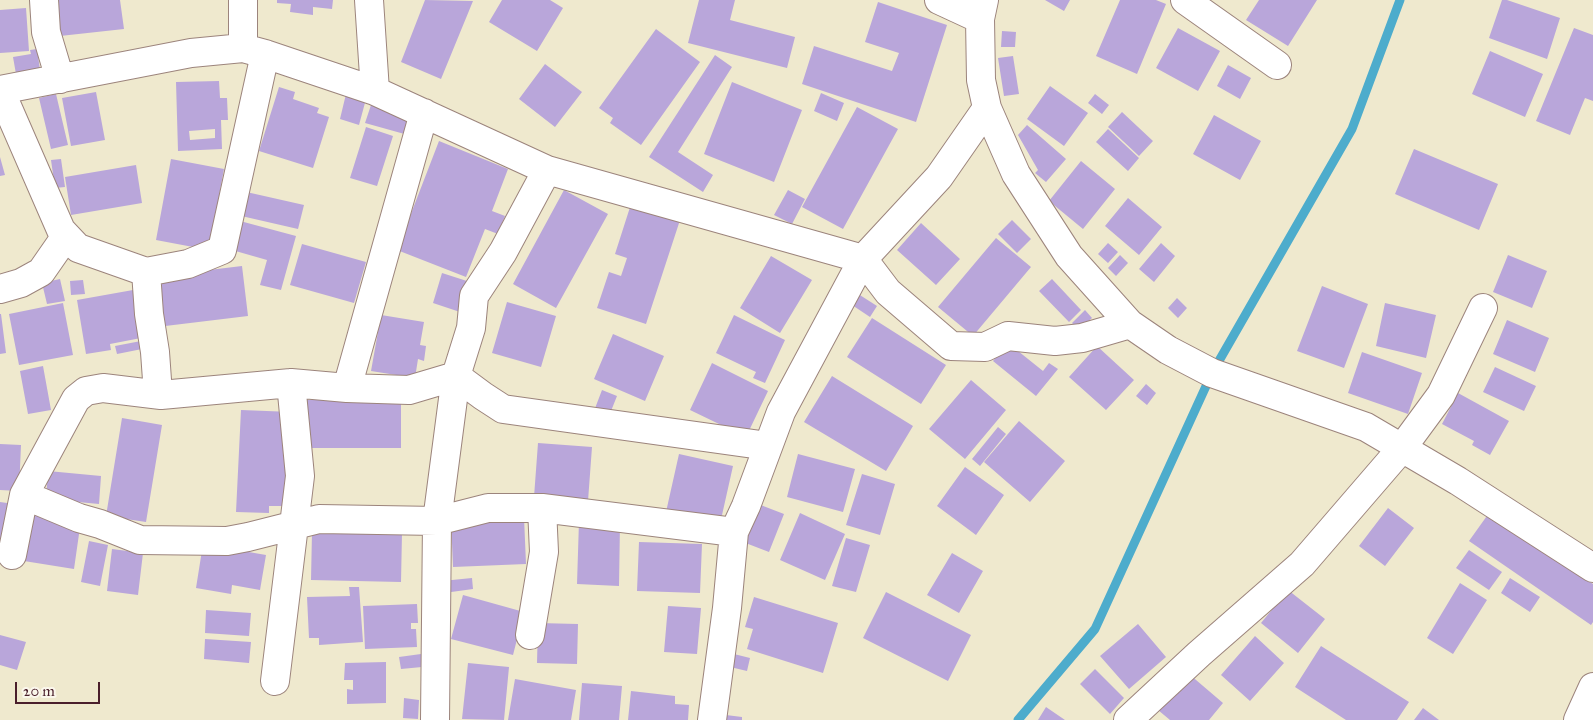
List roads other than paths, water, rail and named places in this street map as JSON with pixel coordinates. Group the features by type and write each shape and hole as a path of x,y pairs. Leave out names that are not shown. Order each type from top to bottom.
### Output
{"street":[{"path":"44,0 46,32 60,80"},
{"path":"242,0 254,51 222,250 188,264 146,272 78,248 61,230 0,90 60,80 191,53 254,51 375,91 547,170 863,259 888,292 951,346 985,347 1008,336 1055,341 1082,338 1130,324"},
{"path":"369,0 375,91"},
{"path":"939,0 982,9 981,80 988,108 1016,174 1069,256 1130,324 1168,350 1212,373 1366,427 1458,481 1593,568"},
{"path":"1185,0 1277,65"},
{"path":"712,720 727,608 734,532 746,506 781,412 863,259 939,177 988,108"},
{"path":"347,388 424,112"},
{"path":"435,720 437,521 456,376 471,328 474,296 503,252 547,170"},
{"path":"0,289 21,283 41,272 66,236"},
{"path":"146,272 158,394"},
{"path":"1128,720 1199,654 1302,564 1402,448 1441,395 1483,308"},
{"path":"456,376 503,409 768,446"},
{"path":"12,555 24,495 76,399 86,391 103,388 158,394 291,384 409,390 456,376"},
{"path":"274,681 300,476 291,384"},
{"path":"24,495 79,518 140,540 227,541 319,520 437,521 488,508 542,508 734,532"},
{"path":"530,635 544,552 542,508"}],"waterway":[{"path":"1018,720 1095,629 1212,373 1352,129 1400,0"}]}
